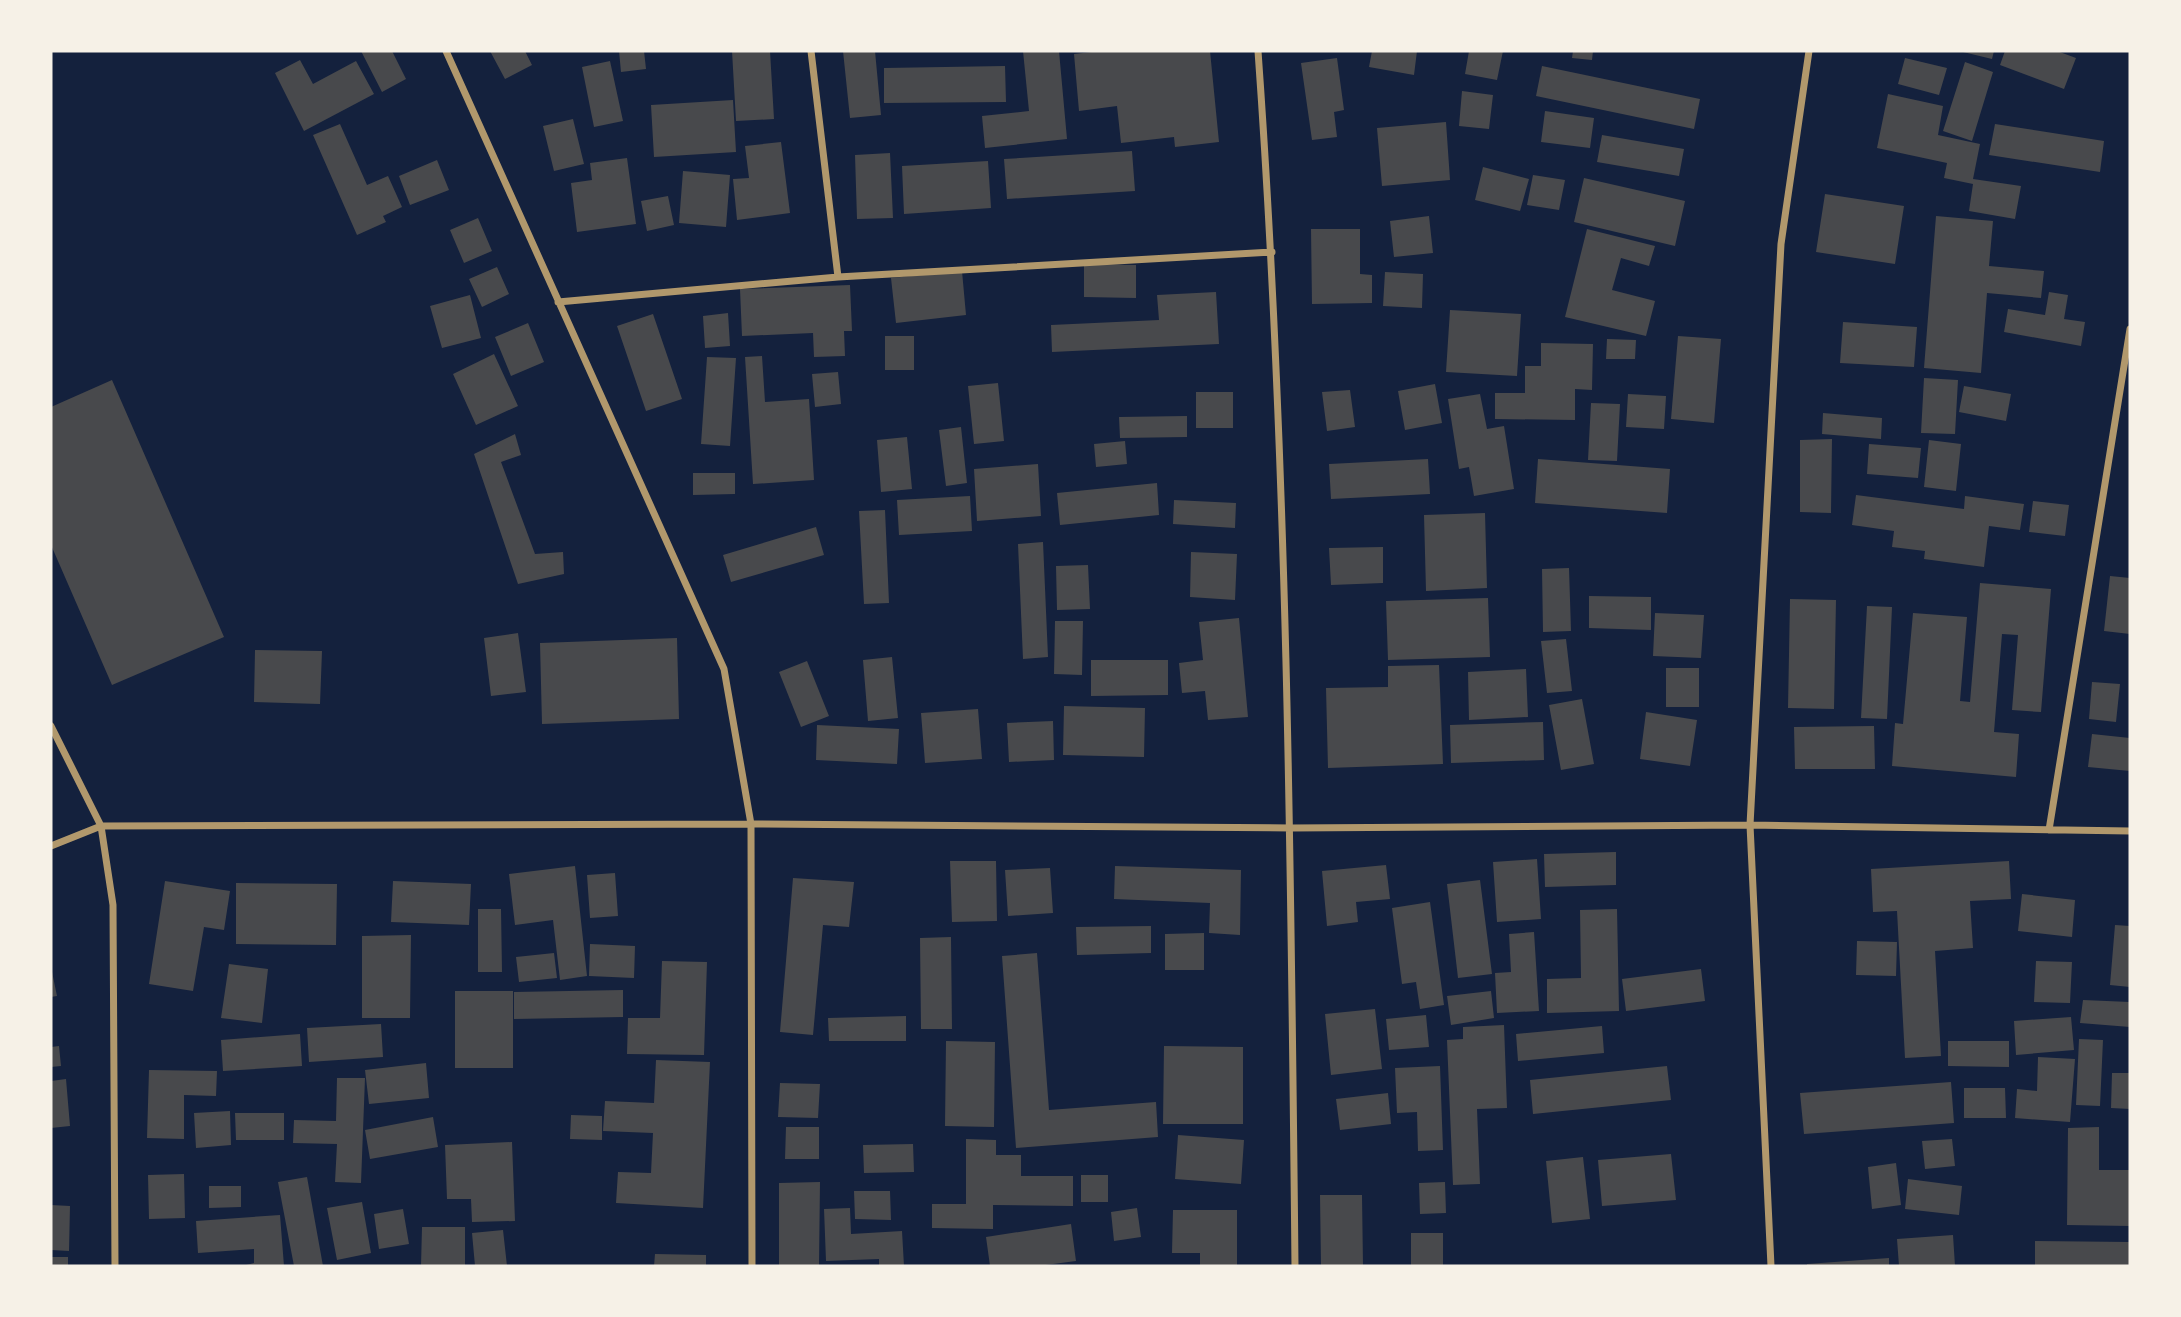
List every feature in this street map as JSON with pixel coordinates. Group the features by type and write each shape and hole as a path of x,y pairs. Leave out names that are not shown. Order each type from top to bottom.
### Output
{"street":[{"path":"446,51 724,669 751,824 752,1266"},
{"path":"811,51 838,277"},
{"path":"1258,51 1272,252 1291,828 1295,1266"},
{"path":"1771,1266 1750,825 1781,244 1809,51"},
{"path":"558,302 838,277 1272,252"},
{"path":"2049,830 2130,329"},
{"path":"51,726 101,826 113,905 115,1266"},
{"path":"51,846 101,826 751,824 1291,828 1750,825 2130,831"}],"building":[{"path":"361,51 392,51 406,79 382,92"},
{"path":"490,51 525,51 532,65 505,79"},
{"path":"619,51 644,51 646,69 621,72"},
{"path":"732,51 770,51 774,119 736,121"},
{"path":"843,51 875,51 881,115 850,118"},
{"path":"1023,51 1059,51 1067,139 985,148 982,116 1029,111"},
{"path":"1100,51 1210,51 1219,142 1175,147 1174,137 1121,143 1117,106 1079,111 1074,54"},
{"path":"1372,51 1417,51 1414,75 1369,67"},
{"path":"1469,51 1503,51 1497,80 1465,74"},
{"path":"1573,51 1593,51 1592,60 1572,58"},
{"path":"1959,51 1994,51 1992,59"},
{"path":"2005,51 2057,51 2076,58 2064,89 2000,65"},
{"path":"1337,58 1344,110 1334,112 1337,137 1312,140 1301,63"},
{"path":"1905,58 1947,68 1939,95 1898,84"},
{"path":"300,60 313,84 356,61 374,94 304,131 275,73"},
{"path":"610,61 623,121 594,127 582,67"},
{"path":"1965,62 1993,72 1972,141 1943,131"},
{"path":"1005,66 1006,102 884,103 884,68"},
{"path":"1542,66 1700,99 1694,129 1536,96"},
{"path":"1462,91 1493,95 1489,129 1459,126"},
{"path":"1888,94 1943,106 1938,135 1980,144 1973,179 2021,186 2015,219 1969,211 1973,184 1944,178 1947,163 1877,148"},
{"path":"733,100 736,152 654,157 651,105"},
{"path":"1545,111 1594,118 1590,148 1541,142"},
{"path":"573,119 584,164 554,171 543,126"},
{"path":"1446,122 1450,180 1382,186 1377,128"},
{"path":"340,124 367,185 388,176 402,207 383,216 386,222 357,235 313,135"},
{"path":"1995,124 2104,141 2100,172 1989,155"},
{"path":"1602,135 1684,149 1679,176 1597,162"},
{"path":"781,142 790,213 737,220 733,179 749,178 745,146"},
{"path":"1132,151 1135,191 1007,199 1004,159"},
{"path":"890,153 893,218 857,219 855,155"},
{"path":"627,158 636,224 577,232 571,183 592,180 590,163"},
{"path":"437,160 449,190 410,205 399,176"},
{"path":"988,161 991,208 904,214 902,166"},
{"path":"1483,167 1529,179 1520,211 1475,200"},
{"path":"683,171 730,175 726,227 679,223"},
{"path":"1533,175 1565,180 1559,210 1527,205"},
{"path":"1584,178 1685,201 1675,246 1574,222"},
{"path":"1825,194 1904,206 1895,264 1816,252"},
{"path":"668,196 674,225 647,231 641,201"},
{"path":"1429,216 1433,253 1394,257 1390,221"},
{"path":"1936,216 1993,221 1989,266 2044,271 2041,298 1987,293 1981,373 1924,368"},
{"path":"478,218 492,251 464,263 450,230"},
{"path":"1311,229 1360,229 1360,274 1372,275 1372,303 1312,304"},
{"path":"1587,229 1655,246 1649,266 1621,258 1612,290 1655,301 1646,336 1565,317"},
{"path":"1084,264 1136,265 1136,298 1084,297"},
{"path":"497,267 509,294 482,307 469,279"},
{"path":"962,271 966,315 896,323 891,278"},
{"path":"1385,272 1423,274 1422,308 1383,306"},
{"path":"850,285 852,331 844,331 845,356 814,357 813,333 742,336 740,289"},
{"path":"1216,292 1219,344 1052,352 1051,325 1159,320 1157,295"},
{"path":"2049,292 2068,295 2064,319 2085,322 2081,346 2004,332 2008,309 2045,315"},
{"path":"470,295 481,338 442,348 430,306"},
{"path":"1450,310 1521,314 1517,376 1446,372"},
{"path":"728,313 730,346 705,348 703,316"},
{"path":"653,314 682,399 646,411 617,326"},
{"path":"1843,322 1917,327 1914,367 1840,363"},
{"path":"528,323 544,362 511,376 495,337"},
{"path":"885,336 914,336 914,370 885,370"},
{"path":"1678,336 1721,339 1714,423 1671,419"},
{"path":"1607,339 1636,340 1635,359 1606,359"},
{"path":"1541,343 1593,344 1592,390 1575,389 1575,420 1495,419 1495,393 1525,393 1525,366 1541,366"},
{"path":"494,354 518,406 476,425 453,374"},
{"path":"762,356 765,402 809,399 814,480 753,484 745,357"},
{"path":"707,357 736,358 730,446 701,444"},
{"path":"838,372 841,404 815,407 812,374"},
{"path":"1924,378 1958,380 1955,434 1921,433"},
{"path":"112,380 224,637 112,685 51,545 51,407"},
{"path":"998,383 1004,441 974,444 968,386"},
{"path":"1435,384 1442,423 1405,430 1398,391"},
{"path":"1964,386 2011,394 2006,421 1959,412"},
{"path":"1350,390 1355,427 1327,431 1322,392"},
{"path":"1196,392 1233,392 1233,428 1196,428"},
{"path":"1480,394 1487,429 1504,426 1514,489 1474,496 1469,467 1459,469 1448,399"},
{"path":"1628,394 1666,396 1664,429 1626,427"},
{"path":"1591,403 1620,404 1617,461 1588,460"},
{"path":"1823,413 1882,418 1881,439 1822,434"},
{"path":"1187,416 1187,437 1120,438 1119,417"},
{"path":"961,427 967,483 946,486 939,430"},
{"path":"515,434 521,455 501,462 535,554 563,552 564,574 518,584 474,454"},
{"path":"907,437 912,489 881,492 877,440"},
{"path":"1832,439 1831,513 1800,512 1800,440"},
{"path":"1929,440 1961,444 1956,491 1924,487"},
{"path":"1125,441 1127,464 1096,467 1094,444"},
{"path":"1869,444 1921,448 1918,478 1867,474"},
{"path":"1428,459 1430,494 1331,499 1329,464"},
{"path":"1538,459 1670,469 1667,513 1535,503"},
{"path":"1038,464 1041,516 977,521 974,469"},
{"path":"693,473 735,473 735,494 693,495"},
{"path":"1157,483 1159,515 1060,525 1057,493"},
{"path":"1856,495 1964,509 1965,496 2024,504 2020,530 1989,526 1984,567 1924,559 1925,551 1892,547 1894,531 1852,525"},
{"path":"970,496 972,531 899,535 897,500"},
{"path":"1174,500 1236,503 1235,528 1173,524"},
{"path":"2033,501 2069,505 2065,536 2029,532"},
{"path":"885,510 889,603 864,604 859,511"},
{"path":"1485,513 1487,588 1426,591 1424,515"},
{"path":"816,527 824,555 731,582 723,555"},
{"path":"1043,542 1048,657 1023,659 1018,544"},
{"path":"1383,547 1383,583 1331,585 1329,548"},
{"path":"1191,552 1237,554 1235,600 1190,597"},
{"path":"1088,565 1090,609 1057,610 1056,566"},
{"path":"1569,568 1571,631 1543,632 1542,569"},
{"path":"2110,576 2130,578 2130,634 2104,631"},
{"path":"1980,583 2051,589 2041,712 2012,710 2018,635 2002,634 1994,732 2019,734 2016,777 1892,766 1895,723 1903,724 1913,613 1967,617 1960,701 1970,702"},
{"path":"1589,596 1651,597 1651,630 1589,628"},
{"path":"1488,598 1490,657 1388,660 1386,601"},
{"path":"1790,599 1836,600 1834,709 1788,708"},
{"path":"1867,606 1892,607 1887,719 1861,718"},
{"path":"1655,613 1704,615 1701,658 1653,656"},
{"path":"1239,618 1248,717 1208,720 1205,691 1182,693 1179,663 1203,660 1199,622"},
{"path":"1055,621 1083,621 1082,675 1054,674"},
{"path":"518,633 526,692 491,696 484,638"},
{"path":"677,638 679,719 542,724 540,643"},
{"path":"1566,639 1572,691 1547,693 1541,641"},
{"path":"255,650 322,651 320,704 254,702"},
{"path":"892,657 898,718 868,721 863,660"},
{"path":"1091,660 1168,660 1168,695 1091,696"},
{"path":"807,661 829,716 801,727 779,672"},
{"path":"1439,665 1443,764 1328,768 1326,688 1388,687 1388,666"},
{"path":"1666,668 1699,668 1699,707 1666,707"},
{"path":"1526,669 1528,717 1469,720 1468,672"},
{"path":"2092,682 2120,684 2116,722 2089,719"},
{"path":"1582,699 1594,764 1561,770 1549,705"},
{"path":"1064,706 1145,708 1144,757 1063,755"},
{"path":"978,709 982,759 925,763 921,713"},
{"path":"1646,712 1697,720 1690,766 1640,759"},
{"path":"1053,721 1054,760 1009,762 1007,723"},
{"path":"1543,722 1544,760 1451,763 1450,725"},
{"path":"817,725 899,729 897,764 816,760"},
{"path":"1874,726 1875,769 1795,769 1794,727"},
{"path":"2092,734 2130,738 2130,771 2088,767"},
{"path":"1616,852 1616,885 1545,887 1544,854"},
{"path":"1537,859 1541,919 1497,922 1493,862"},
{"path":"950,861 996,861 997,921 952,922"},
{"path":"2009,861 2011,899 1970,901 1973,948 1935,951 1941,1056 1905,1058 1897,911 1873,912 1871,869"},
{"path":"1386,865 1390,899 1356,902 1358,922 1327,926 1322,871"},
{"path":"575,866 587,976 560,980 553,920 515,925 509,874"},
{"path":"1115,866 1241,870 1240,935 1209,933 1210,903 1114,899"},
{"path":"1050,868 1053,913 1008,916 1005,870"},
{"path":"615,873 618,916 590,918 587,875"},
{"path":"793,878 854,882 849,927 823,925 813,1035 780,1032"},
{"path":"1480,880 1492,974 1458,978 1447,884"},
{"path":"165,881 230,891 224,930 204,927 193,991 149,984"},
{"path":"393,881 471,884 469,925 391,922"},
{"path":"236,883 337,884 336,945 236,944"},
{"path":"2022,894 2075,900 2072,937 2018,931"},
{"path":"1430,902 1444,1005 1420,1009 1416,982 1402,984 1392,908"},
{"path":"478,909 501,909 502,972 478,972"},
{"path":"1617,909 1619,1011 1547,1013 1547,979 1581,978 1580,910"},
{"path":"2115,925 2130,926 2130,987 2110,985"},
{"path":"1151,926 1151,953 1077,955 1076,927"},
{"path":"1534,932 1539,1011 1497,1013 1495,973 1511,972 1509,934"},
{"path":"1204,933 1204,970 1165,970 1165,934"},
{"path":"411,935 410,1018 362,1018 362,936"},
{"path":"951,937 952,1029 921,1029 920,938"},
{"path":"1857,941 1897,942 1896,976 1856,975"},
{"path":"590,944 635,946 634,978 589,976"},
{"path":"554,953 557,978 519,982 516,957"},
{"path":"1037,953 1049,1110 1156,1102 1158,1137 1016,1148 1002,956"},
{"path":"662,961 707,962 704,1055 627,1054 628,1018 660,1018"},
{"path":"2036,961 2072,962 2070,1003 2034,1002"},
{"path":"229,964 268,969 262,1023 221,1018"},
{"path":"51,967 57,996 51,997"},
{"path":"1701,969 1705,1001 1626,1011 1622,979"},
{"path":"623,990 623,1017 514,1019 514,992"},
{"path":"455,991 513,991 513,1068 455,1068"},
{"path":"1491,991 1494,1018 1451,1025 1447,996"},
{"path":"2083,1000 2130,1002 2130,1027 2080,1023"},
{"path":"1375,1009 1382,1069 1331,1075 1325,1014"},
{"path":"1426,1015 1429,1047 1389,1050 1386,1019"},
{"path":"906,1016 906,1041 829,1041 828,1018"},
{"path":"2071,1017 2074,1050 2016,1055 2014,1021"},
{"path":"381,1024 383,1057 309,1062 307,1028"},
{"path":"1504,1025 1507,1108 1477,1109 1480,1184 1453,1185 1447,1040 1463,1039 1463,1027"},
{"path":"1602,1026 1604,1053 1518,1061 1516,1034"},
{"path":"300,1034 302,1066 223,1071 221,1040"},
{"path":"2079,1039 2103,1040 2100,1106 2076,1105"},
{"path":"946,1041 995,1042 994,1127 945,1126"},
{"path":"1948,1041 2009,1041 2009,1067 1948,1066"},
{"path":"59,1046 61,1066 51,1067 51,1047"},
{"path":"1164,1046 1243,1047 1243,1124 1163,1124"},
{"path":"2038,1057 2075,1059 2070,1122 2015,1118 2017,1089 2037,1091"},
{"path":"656,1060 710,1062 703,1208 616,1203 618,1172 651,1173 653,1133 603,1131 605,1101 654,1103"},
{"path":"426,1063 429,1098 369,1104 365,1070"},
{"path":"1440,1066 1443,1150 1418,1151 1417,1112 1397,1113 1395,1068"},
{"path":"1667,1066 1671,1100 1533,1114 1530,1080"},
{"path":"149,1070 217,1071 216,1096 184,1095 184,1139 147,1138"},
{"path":"2112,1073 2130,1073 2130,1109 2111,1108"},
{"path":"337,1078 365,1078 361,1183 335,1182 337,1144 293,1143 294,1120 336,1121"},
{"path":"66,1079 70,1126 51,1128 51,1081"},
{"path":"1951,1082 1954,1123 1804,1134 1800,1093"},
{"path":"780,1083 820,1084 818,1118 778,1117"},
{"path":"1964,1088 2005,1088 2006,1118 1964,1118"},
{"path":"1388,1093 1391,1124 1340,1130 1336,1099"},
{"path":"230,1111 231,1145 196,1148 194,1113"},
{"path":"235,1113 284,1113 284,1140 236,1140"},
{"path":"571,1115 602,1116 602,1140 570,1139"},
{"path":"433,1117 438,1147 370,1159 365,1130"},
{"path":"786,1127 819,1127 819,1159 785,1159"},
{"path":"2099,1127 2099,1170 2130,1170 2130,1226 2067,1225 2068,1128"},
{"path":"1178,1135 1244,1140 1241,1184 1175,1179"},
{"path":"966,1139 996,1140 996,1155 1021,1155 1021,1176 1073,1176 1073,1206 993,1205 993,1229 932,1228 932,1204 966,1204"},
{"path":"1952,1139 1955,1166 1925,1169 1922,1141"},
{"path":"512,1142 515,1221 472,1222 471,1199 447,1199 445,1145"},
{"path":"913,1144 914,1172 864,1173 863,1145"},
{"path":"1671,1154 1676,1200 1602,1206 1598,1160"},
{"path":"1583,1157 1590,1219 1552,1223 1546,1161"},
{"path":"1896,1163 1901,1205 1872,1209 1868,1167"},
{"path":"184,1174 185,1218 149,1219 148,1175"},
{"path":"1081,1175 1108,1175 1108,1202 1081,1202"},
{"path":"307,1177 323,1266 294,1266 278,1182"},
{"path":"1908,1179 1962,1186 1959,1215 1905,1209"},
{"path":"820,1182 819,1266 779,1266 779,1183"},
{"path":"1445,1182 1446,1213 1420,1214 1419,1183"},
{"path":"209,1186 241,1186 241,1207 209,1208"},
{"path":"854,1191 890,1191 891,1220 855,1219"},
{"path":"1320,1195 1362,1195 1363,1266 1321,1266"},
{"path":"362,1202 371,1253 337,1260 327,1208"},
{"path":"51,1205 70,1206 69,1251 51,1250"},
{"path":"850,1208 851,1234 902,1231 904,1266 879,1266 879,1259 826,1261 824,1209"},
{"path":"1137,1208 1141,1237 1114,1241 1111,1212"},
{"path":"403,1209 409,1244 379,1249 374,1214"},
{"path":"1173,1210 1237,1210 1237,1266 1200,1266 1200,1253 1172,1253"},
{"path":"280,1215 284,1266 242,1266 254,1263 254,1249 198,1253 196,1221"},
{"path":"1071,1224 1076,1261 1038,1266 990,1266 986,1237"},
{"path":"422,1227 465,1227 465,1266 421,1266"},
{"path":"503,1230 507,1266 475,1266 472,1233"},
{"path":"1411,1233 1443,1233 1443,1266 1411,1266"},
{"path":"1953,1235 1955,1266 1899,1266 1897,1239"},
{"path":"2035,1241 2130,1242 2130,1266 2035,1266"},
{"path":"655,1254 706,1255 706,1266 654,1266"},
{"path":"51,1257 68,1257 68,1266 51,1266"},
{"path":"1889,1258 1889,1266 1807,1266 1807,1264"}]}
